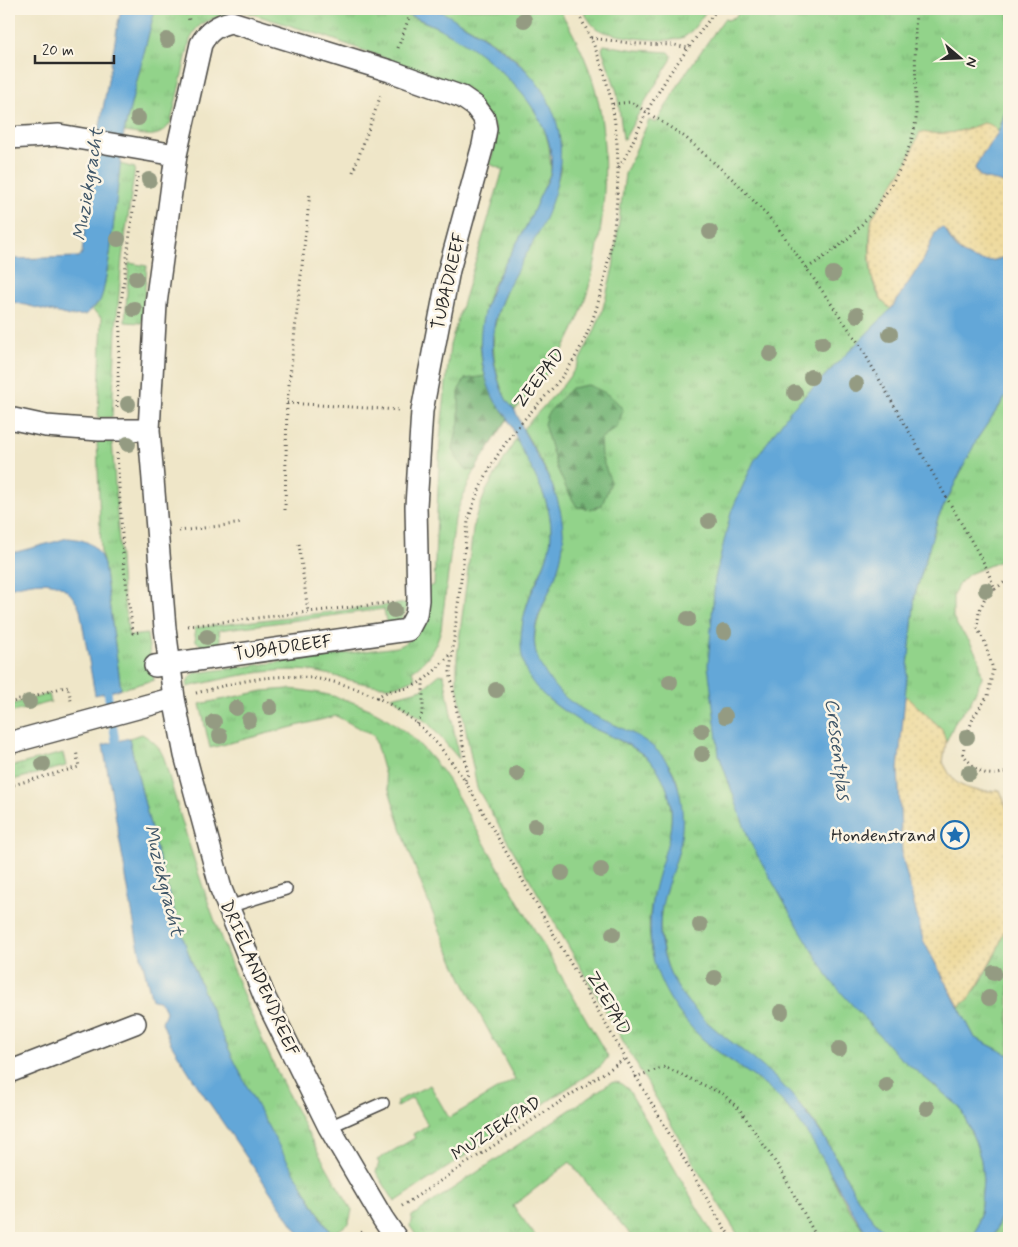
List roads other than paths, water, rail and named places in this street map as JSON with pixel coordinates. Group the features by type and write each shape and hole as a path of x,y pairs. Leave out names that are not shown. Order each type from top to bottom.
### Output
{"street":[{"name":"TUBADREEF","path":"162,665 408,630 416,615 418,600 416,506 422,411 448,270 486,129 484,118 474,106 462,98 390,71 231,22 222,24 206,35 201,44 176,155 156,304 149,430 165,628 162,665 174,698"},
{"path":"9,138 59,135 176,155"},
{"path":"9,418 46,426 99,430 149,430"},
{"path":"9,744 174,698"},
{"name":"DRIELANDENDREEF","path":"174,698 186,761 221,889 265,998 329,1127 382,1219 396,1238"},
{"path":"9,1072 135,1023"}],"lane":[{"path":"228,907 286,889"},
{"path":"329,1127 383,1102"}],"water":[{"path":"423,8 441,12 494,43 519,64 540,88 549,102 559,132 560,162 558,178 550,207 499,307 493,338 493,355 501,389 514,409 549,479 558,503 563,530 561,559 538,617 536,627 534,638 538,659 547,676 560,693 576,706 647,742 661,754 672,771 681,801 682,833 662,907 660,930 667,966 676,986 703,1018 754,1059 795,1098 826,1140 859,1200 880,1227 893,1238 872,1238 869,1236 801,1124 789,1109 772,1091 713,1048 694,1030 677,1009 658,974 652,954 650,937 653,895 670,834 671,804 667,789 659,772 644,755 565,712 540,692 531,681 527,672 521,650 523,621 531,594 542,571 550,547 550,519 545,497 507,416 495,401 485,376 482,363 481,335 482,320 497,278 527,224 549,178 552,160 550,148 543,127 532,106 518,89 490,62 446,32 393,9"},
{"path":"122,9 155,9 124,132 110,255 100,301 85,315 70,316 9,301 9,259 79,257 82,253 94,160"},
{"path":"1009,92 1009,186 981,176 975,168 997,134"},
{"name":"Crescentplas","path":"940,228 946,231 956,248 977,260 994,260 1009,254 1009,392 977,439 938,518 915,595 898,769 902,856 923,940 975,1038 1009,1055 1009,1195 993,1238 974,1238 980,1215 983,1181 981,1160 960,1107 897,1055 831,981 750,842 719,755 708,665 715,579 731,512 754,461 790,411 891,309 924,259 935,233"},
{"path":"67,538 91,544 102,558 121,689 95,695 80,610 67,591 59,586 41,582 9,588 9,554"},
{"path":"129,738 168,889 198,978 220,1030 257,1106 316,1210 335,1238 302,1238 197,1085 170,1042 162,1022 166,1012 163,1004 152,1000 137,940 103,745"}],"waterway":[{"name":"Muziekgracht","path":"106,683 117,750"}],"place":[{"name":"Hondenstrand","path":"955,835"}]}
